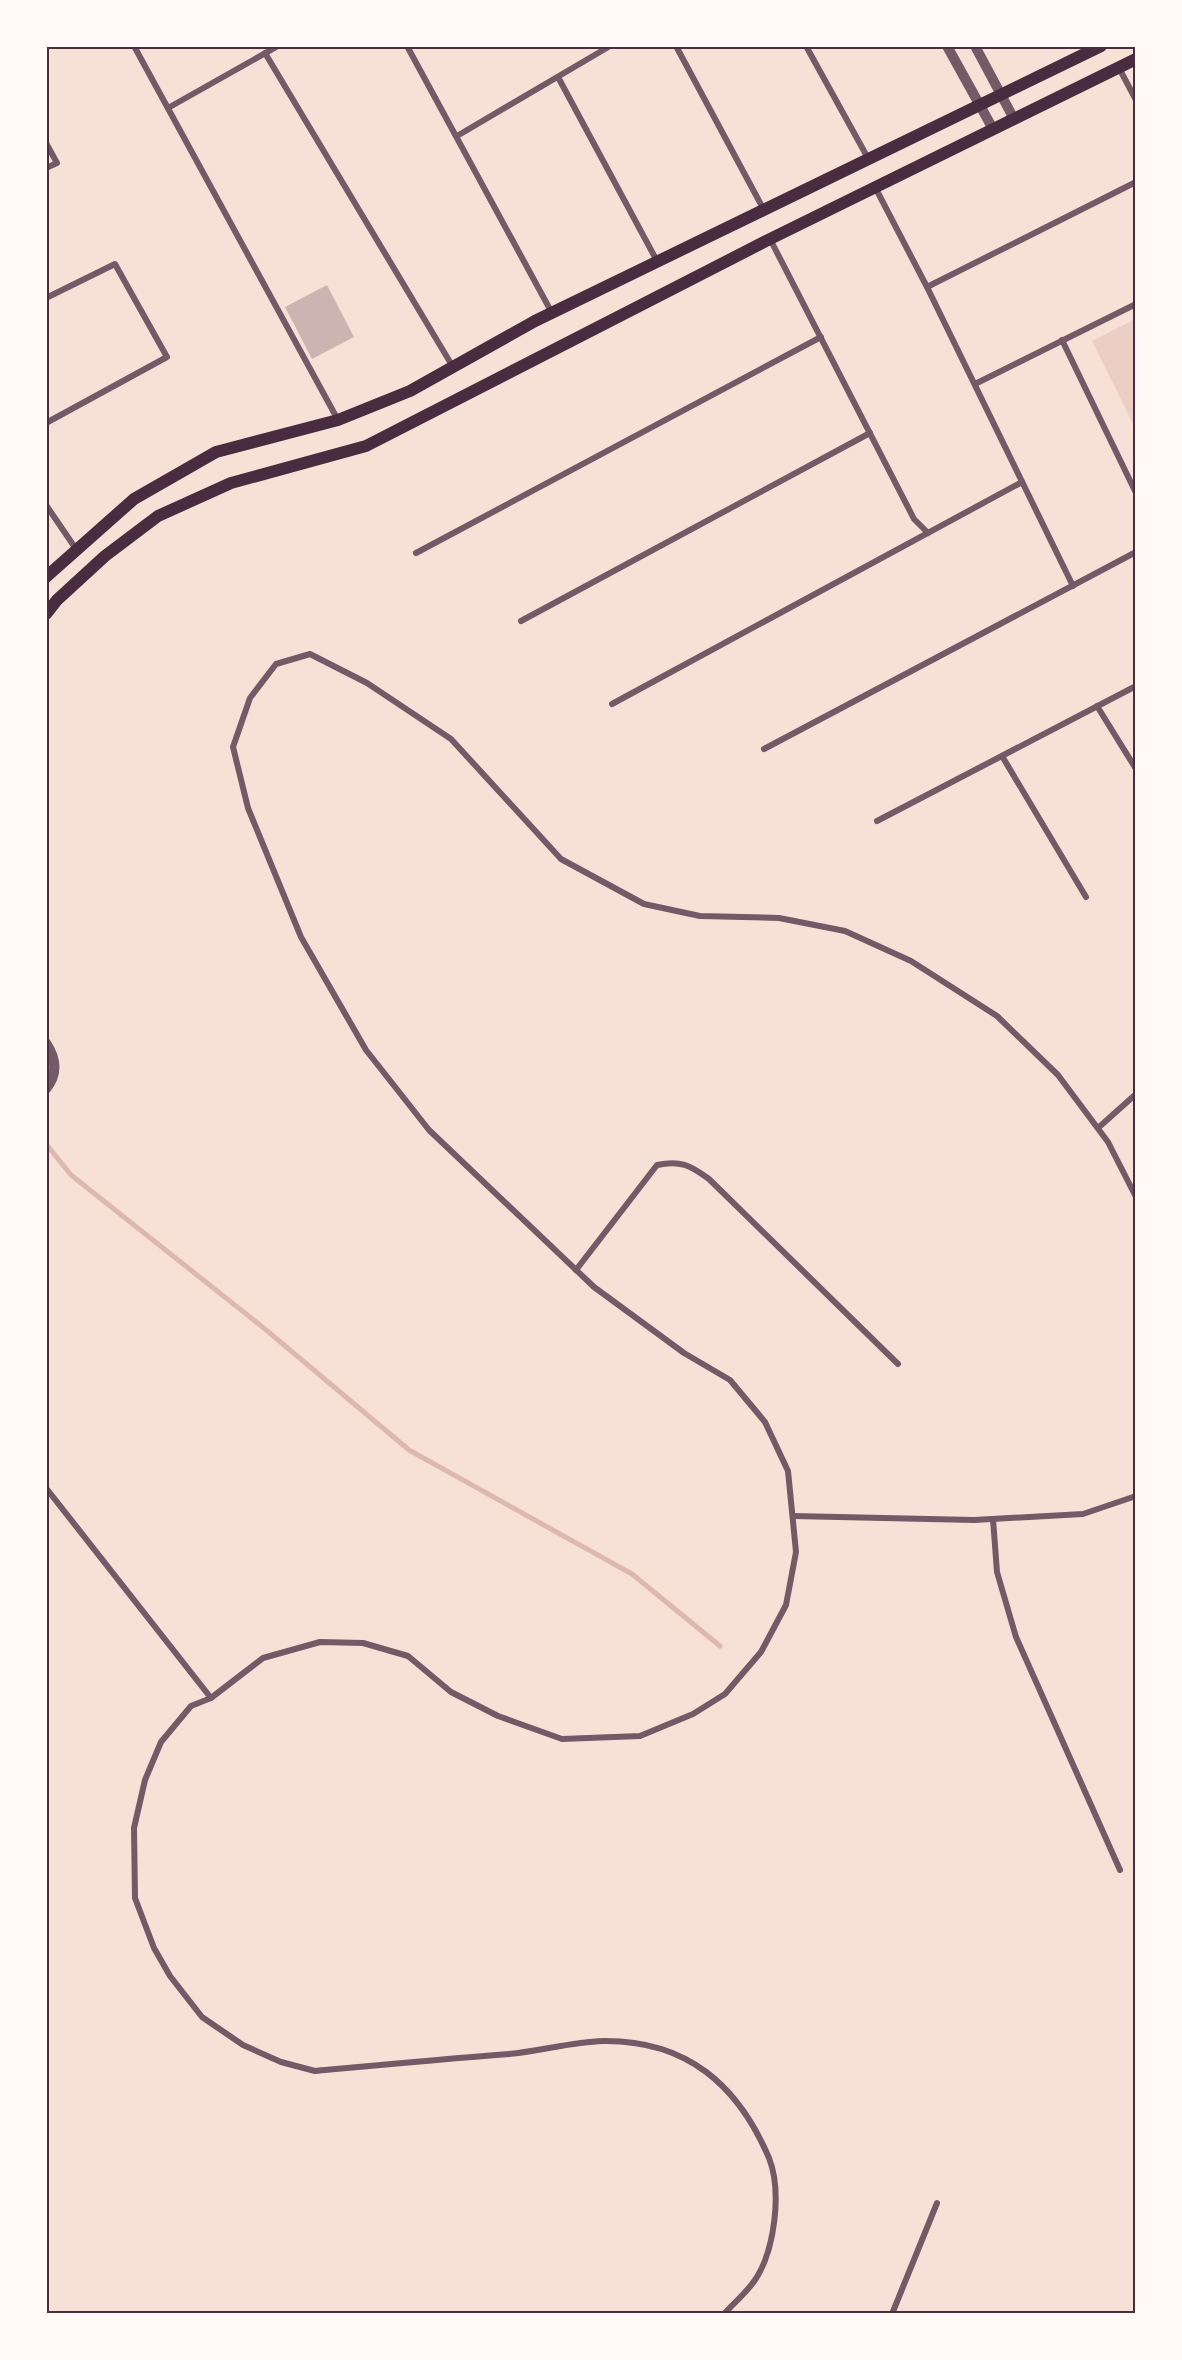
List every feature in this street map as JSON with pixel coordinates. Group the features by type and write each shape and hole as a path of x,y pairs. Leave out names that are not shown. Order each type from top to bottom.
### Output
{"main road":[{"path":"46,578 76,549 134,500 216,452 338,420 410,391 552,313 765,212 1101,46"},
{"path":"46,614 57,600 105,556 158,516 231,483 366,446 770,239 1136,59"}],"street":[{"path":"134,46 338,420"},
{"path":"168,108 278,46"},
{"path":"407,46 552,313"},
{"path":"457,136 610,46"},
{"path":"676,46 765,212"},
{"path":"806,46 869,161"},
{"path":"947,46 993,129"},
{"path":"975,46 1014,119"},
{"path":"265,53 453,368"},
{"path":"1119,67 1136,100"},
{"path":"558,77 657,262"},
{"path":"46,142 57,162 46,168"},
{"path":"927,287 1136,182"},
{"path":"875,187 927,287 1073,585"},
{"path":"770,239 914,519 928,533"},
{"path":"46,298 115,264 167,357 46,423"},
{"path":"975,384 1136,304"},
{"path":"416,554 820,337"},
{"path":"1062,340 1136,493"},
{"path":"521,621 870,433"},
{"path":"612,704 1022,482"},
{"path":"46,505 76,549"},
{"path":"764,749 1136,552"},
{"path":"724,2313 755,2280 770,2242 776,2202 775,2174 756,2128 735,2098 706,2072 680,2056 639,2045 603,2041 538,2051 315,2070 280,2062 243,2045 202,2017 170,1976 154,1948 135,1898 134,1828 145,1780 161,1742 191,1706 211,1698 263,1658 320,1642 363,1643 408,1656 451,1692 498,1716 562,1739 640,1736 693,1714 725,1694 761,1652 786,1605 796,1552 788,1472 765,1422 730,1380 684,1353 594,1287 429,1130 366,1050 301,937 248,808 233,747 250,698 276,664 310,654 367,683 451,739 561,859 644,904 700,916 779,918 846,931 911,961 998,1016 1058,1075 1108,1142 1136,1197"},
{"path":"877,821 1136,686"},
{"path":"1097,706 1136,769"},
{"path":"1002,756 1086,897"},
{"path":"46,1043 55,1066 54,1077 46,1089"},
{"path":"1098,1128 1136,1094"},
{"path":"576,1270 657,1165 675,1162 689,1165 709,1179 898,1364"},
{"path":"46,1488 211,1698"},
{"path":"793,1516 993,1519 1083,1514 1136,1496"},
{"path":"993,1519 997,1572 1016,1637 1120,1870"},
{"path":"892,2313 937,2204"}],"shaded area":[{"path":"1135,319 1135,428 1092,341"}],"building":[{"path":"327,285 354,337 312,359 285,307"}],"waterway":[{"path":"46,1144 71,1175 265,1329 409,1450 632,1574 720,1646"}]}
